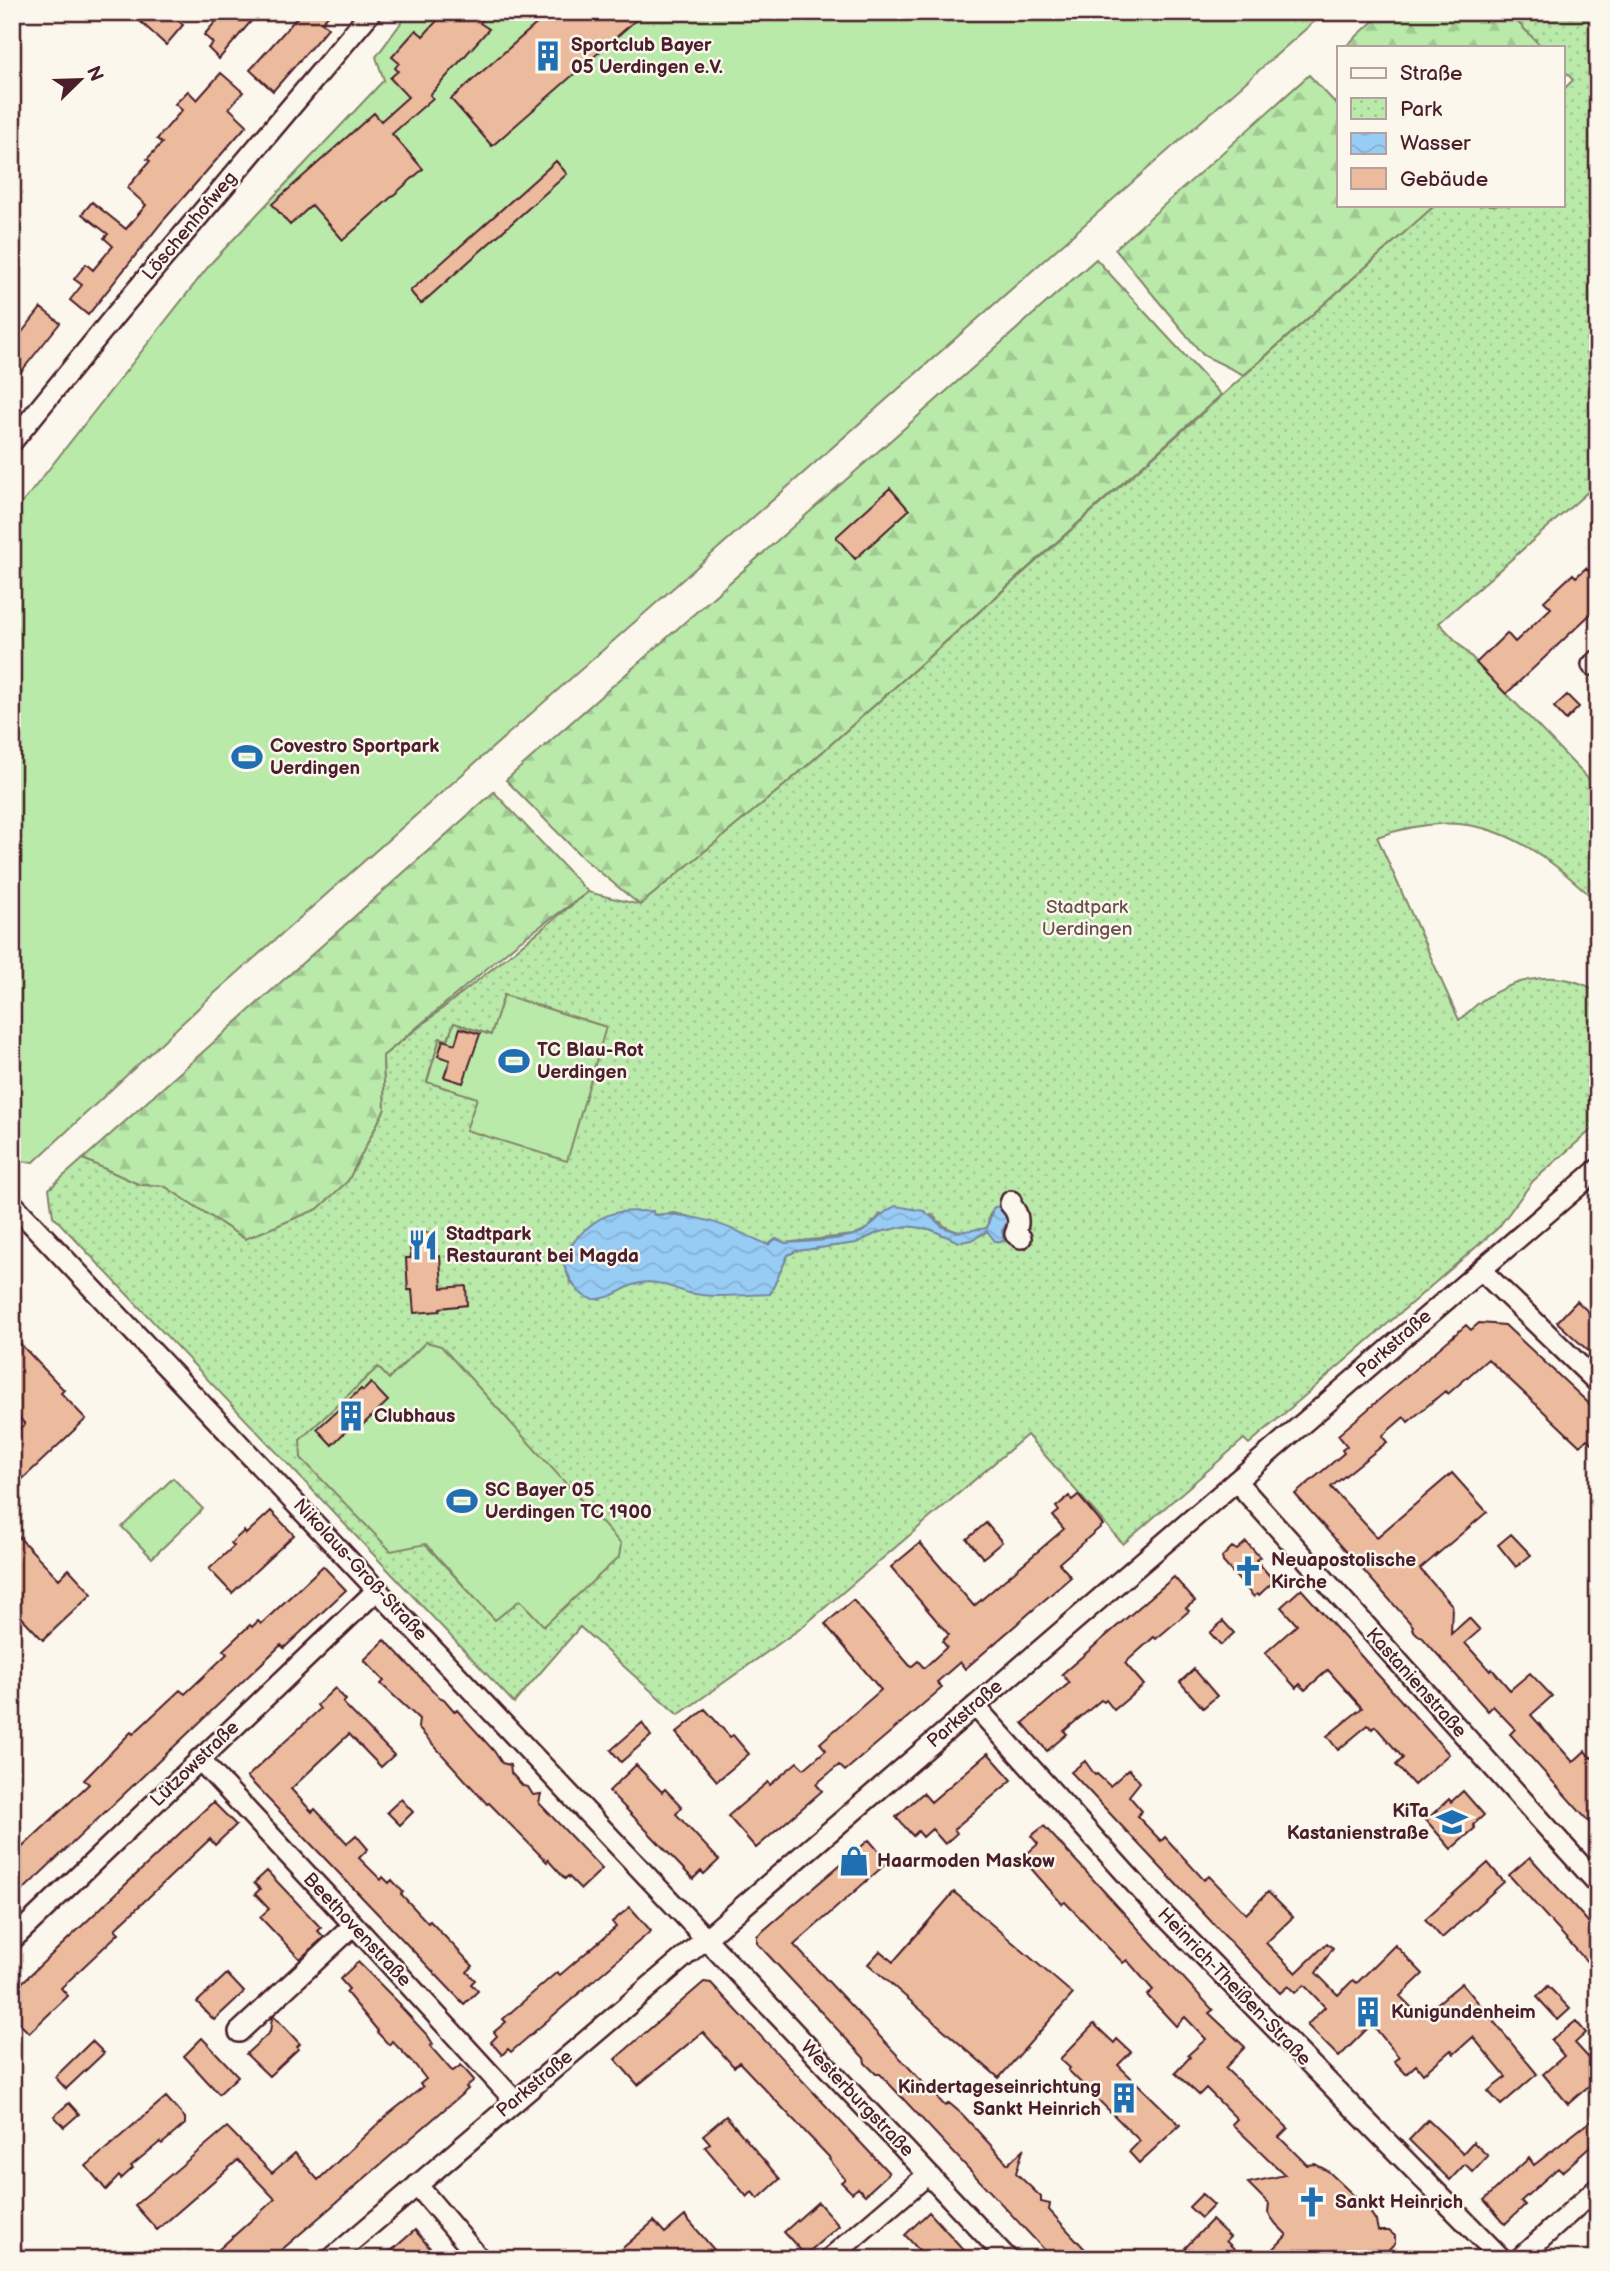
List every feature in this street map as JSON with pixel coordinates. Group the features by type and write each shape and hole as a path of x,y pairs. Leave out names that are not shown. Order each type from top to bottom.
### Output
{"street":[{"name":"Löschenhofweg","path":"12,442 368,13"},
{"name":"Parkstraße","path":"331,2259 1598,1169"},
{"path":"1011,1201 1018,1219 1015,1234 1021,1238"},
{"name":"Nikolaus-Groß-Straße","path":"13,1206 378,1589 705,1939"},
{"path":"1481,1270 1598,1383"},
{"name":"Kastanienstraße","path":"1236,1481 1598,1884"},
{"name":"Lützowstraße","path":"12,1940 378,1589"},
{"name":"Heinrich-Theißen-Straße","path":"975,1706 1174,1926 1502,2259"},
{"name":"Beethovenstraße","path":"199,1759 515,2101"},
{"path":"239,2032 354,1924"},
{"name":"Westerburgstraße","path":"705,1939 1008,2259"},
{"path":"829,2259 919,2182"},
{"path":"417,2185 480,2259"},
{"path":"1519,2259 1598,2187"}],"green space":[{"name":"Covestro Sportpark Uerdingen","path":"409,12 481,12 485,16 489,12 1325,12 208,999 34,1162 12,1161 12,516 212,262 384,80 376,57"},
{"path":"1383,12 1508,12 1541,46 1346,46"},
{"name":"Stadtpark Uerdingen","path":"1508,12 1598,12 1598,483 1439,623 1598,789 1598,903 1547,860 1523,844 1497,832 1471,826 1442,824 1411,827 1377,837 1459,1020 1484,999 1526,981 1541,978 1570,980 1598,992 1598,1124 1533,1181 1498,1228 1249,1444 1244,1439 1123,1544 1027,1435 801,1628 678,1715 580,1627 514,1703 53,1216 49,1189 83,1159 140,1185 164,1186 245,1239 318,1209 348,1181 385,1109 383,1056 588,892 640,905 791,780 1432,208 1564,206 1564,89 1573,80 1564,70 1564,46 1541,46","holes":["504,995 606,1027 427,1082 440,1038 448,1040 454,1023 491,1035","995,1207 1005,1225 1001,1242 995,1241 988,1231 972,1240 959,1242 930,1229 907,1226 879,1232 856,1243 796,1251 788,1255 770,1294 692,1294 664,1283 646,1282 579,1291 570,1281 563,1263 569,1249 587,1230 611,1220 653,1211 653,1215 675,1213 719,1225 768,1245 776,1239 784,1243 853,1235 867,1229 881,1214 932,1215 951,1229 970,1232 987,1228 989,1216","439,1256 442,1288 408,1290 406,1258","426,1342 544,1625 520,1600 495,1620 425,1544 388,1379"]},
{"path":"1309,75 1337,105 1337,206 1432,208 1244,375 1203,355 1115,249"},
{"path":"1096,259 1221,395 791,780 640,905 584,859 506,780"},
{"path":"494,792 588,892 517,943 383,1056 385,1109 348,1181 318,1209 245,1239 164,1186 140,1185 83,1159"},
{"name":"TC Blau-Rot Uerdingen","path":"504,995 606,1027 567,1161 466,1130 477,1098 427,1082 440,1038 448,1040 454,1023 491,1035"},
{"name":"SC Bayer 05 Uerdingen TC 1900","path":"426,1342 441,1346 621,1544 619,1557 544,1626 520,1600 495,1620 426,1544 391,1551 301,1458 300,1440 378,1367 389,1379"},
{"path":"173,1478 203,1509 152,1558 122,1527"}],"water":[{"path":"896,1206 924,1211 943,1227 957,1232 987,1228 993,1208 999,1206 1006,1208 1009,1219 1002,1231 1004,1241 995,1241 987,1231 972,1240 959,1242 930,1229 907,1226 879,1232 856,1243 796,1251 788,1255 770,1294 704,1295 648,1282 633,1285 607,1297 593,1299 578,1290 563,1263 571,1246 584,1230 601,1218 619,1212 653,1211 654,1215 698,1218 768,1245 776,1239 785,1243 855,1235"}],"building":[{"path":"130,12 169,12 183,25 166,45"},
{"path":"224,12 259,12 219,59 208,48 213,43 204,35"},
{"path":"302,12 331,12 322,22 328,28 273,91 250,70"},
{"path":"445,12 488,12 480,23 489,29 430,95 433,98 392,134 423,169 343,240 312,205 290,225 272,204 374,113 381,121 408,97 390,78 398,71 395,68 399,63 392,57 416,30 423,36"},
{"name":"Sportclub Bayer 05 Uerdingen e.V.","path":"550,12 645,12 492,146 451,99"},
{"path":"221,73 243,92 229,108 247,125 162,222 88,315 70,300 82,285 74,279 86,264 93,270 113,246 104,238 108,234 82,214 92,202 126,229 146,205 127,188 162,143 157,139 182,110 175,104 188,91 197,100"},
{"path":"556,161 567,174 421,304 410,291"},
{"path":"41,308 60,323 12,383 12,345"},
{"path":"890,488 909,510 855,559 836,537"},
{"path":"1586,568 1598,580 1598,607 1506,694 1476,663 1507,633 1515,642 1551,608 1544,601 1573,574 1576,577"},
{"path":"1567,695 1579,707 1566,720 1554,707"},
{"path":"460,1028 480,1034 463,1083 444,1077 450,1060 438,1056 443,1040 455,1044"},
{"path":"435,1232 442,1288 466,1286 467,1305 414,1313 412,1290 408,1290 406,1258 411,1258 409,1234"},
{"path":"1577,1301 1598,1321 1598,1360 1557,1322"},
{"path":"1479,1323 1505,1325 1598,1412 1598,1448 1587,1439 1580,1446 1488,1359 1448,1394 1445,1391 1408,1422 1404,1417 1382,1436 1387,1442 1331,1487 1377,1537 1452,1473 1487,1512 1420,1569 1452,1605 1451,1634 1469,1618 1480,1630 1465,1643 1510,1690 1530,1673 1552,1696 1531,1715 1573,1762 1585,1751 1591,1758 1598,1752 1598,1832 1510,1734 1515,1729 1493,1706 1488,1711 1412,1629 1413,1626 1295,1494 1344,1453 1342,1450 1347,1446 1338,1435 1466,1325 1471,1330"},
{"path":"12,1335 64,1390 61,1393 86,1419 12,1489 12,1436 25,1424 12,1410"},
{"name":"Clubhaus","path":"371,1383 388,1401 356,1431 351,1426 332,1445 317,1429"},
{"path":"1078,1495 1103,1525 1059,1563 1071,1577 965,1669 960,1662 937,1682 942,1688 845,1771 839,1765 816,1784 822,1791 756,1848 728,1816 768,1782 770,1785 797,1762 804,1769 826,1750 820,1743 881,1690 825,1624 853,1600 911,1667 918,1661 924,1668 947,1647 942,1641 949,1635 891,1567 920,1543 974,1606 1064,1529 1053,1516 1059,1511 1056,1507 1069,1496 1072,1500"},
{"path":"271,1511 294,1535 232,1593 209,1569 234,1546 231,1543 244,1531 246,1534"},
{"path":"986,1523 1002,1542 983,1558 967,1539"},
{"path":"12,1530 59,1579 69,1569 92,1594 43,1640 12,1607"},
{"path":"1511,1534 1531,1555 1516,1567 1498,1545"},
{"name":"Neuapostolische Kirche","path":"1246,1542 1260,1557 1256,1560 1274,1581 1254,1597 1223,1562 1222,1557 1232,1547 1237,1550"},
{"path":"323,1566 346,1590 284,1648 281,1645 21,1892 12,1884 12,1857 89,1784 84,1780 131,1732 133,1734 180,1690 185,1694 227,1654 223,1650 250,1625 252,1627 258,1621 261,1624"},
{"path":"1174,1577 1195,1601 1186,1608 1189,1611 1125,1663 1144,1685 1114,1710 1106,1700 1101,1700 1064,1731 1067,1734 1047,1751 1023,1723 1069,1683 1062,1674"},
{"path":"1301,1589 1449,1754 1414,1785 1396,1765 1403,1758 1375,1726 1372,1729 1368,1725 1338,1750 1327,1736 1362,1708 1328,1670 1305,1690 1300,1684 1296,1688 1265,1653 1297,1625 1281,1607"},
{"path":"1223,1621 1234,1633 1221,1645 1210,1633"},
{"path":"385,1640 439,1697 455,1712 457,1710 502,1763 510,1765 511,1773 523,1786 528,1787 533,1795 541,1794 539,1803 602,1869 581,1889 568,1876 565,1879 489,1803 487,1804 418,1728 419,1719 381,1684 384,1681 364,1660"},
{"path":"1194,1669 1217,1696 1203,1708 1180,1682"},
{"path":"335,1688 346,1700 343,1703 394,1755 381,1767 349,1734 291,1789 312,1812 315,1809 347,1843 356,1835 368,1849 359,1858 381,1880 383,1877 389,1883 392,1880 428,1923 430,1921 473,1966 467,1972 475,1980 471,1984 478,1991 464,2004 247,1777 320,1709 317,1705"},
{"path":"705,1709 749,1754 717,1781 676,1733"},
{"path":"642,1723 651,1736 621,1762 611,1750"},
{"path":"988,1753 1012,1780 954,1829 957,1833 945,1844 932,1829 923,1837 918,1831 913,1836 896,1817 923,1793 931,1802"},
{"path":"1085,1761 1095,1775 1110,1786 1129,1769 1140,1782 1129,1796 1142,1811 1137,1816 1161,1841 1165,1837 1204,1880 1209,1876 1246,1914 1268,1892 1293,1917 1266,1943 1296,1973 1327,1943 1333,1948 1316,1973 1338,1995 1353,1980 1357,1983 1395,1945 1423,1974 1400,1996 1421,2017 1462,1983 1537,2074 1501,2105 1488,2091 1506,2077 1473,2037 1454,2054 1451,2050 1423,2074 1416,2065 1406,2074 1394,2061 1399,2057 1372,2024 1339,2057 1307,2025 1325,2007 1304,1985 1295,1993 1288,1986 1280,1993 1237,1949 1071,1772"},
{"path":"636,1765 662,1792 665,1789 682,1807 676,1814 719,1860 704,1874 701,1871 693,1879 609,1791"},
{"name":"KiTa Kastanienstraße","path":"1463,1791 1484,1815 1473,1825 1475,1828 1451,1849 1426,1820 1449,1799 1451,1802"},
{"path":"401,1799 413,1812 400,1825 387,1812"},
{"path":"213,1802 236,1825 215,1845 210,1839 115,1929 119,1933 61,1988 68,1996 29,2033 12,2016 12,1992"},
{"path":"1044,1826 1213,2010 1209,2013 1245,2047 1225,2068 1288,2128 1279,2137 1307,2165 1315,2164 1328,2171 1368,2209 1376,2221 1378,2231 1389,2231 1395,2236 1395,2243 1386,2252 1389,2259 1315,2259 1308,2253 1302,2259 1264,2259 1287,2235 1268,2213 1269,2204 1248,2183 1285,2175 1232,2124 1237,2119 1206,2088 1199,2095 1175,2073 1190,2057 1188,2055 1206,2039 1185,2017 1176,2026 1147,1995 1153,1990 1127,1960 1123,1963 1065,1902 1062,1904 1022,1858 1038,1844 1031,1836"},
{"path":"869,1840 888,1862 794,1945 945,2106 949,2103 962,2114 1008,2164 1023,2150 1016,2173 1041,2197 1041,2202 1050,2204 1049,2210 1094,2259 1053,2259 880,2074 876,2074 865,2063 864,2058 757,1943 757,1936"},
{"path":"1530,1857 1598,1933 1598,1974 1509,1875"},
{"path":"1488,1863 1504,1882 1442,1938 1425,1919"},
{"path":"267,1871 321,1928 318,1931 324,1937 300,1959 260,1917 269,1909 255,1894 260,1889 254,1883"},
{"path":"954,1892 1073,1994 999,2078 868,1964 880,1951 893,1962"},
{"path":"630,1907 651,1931 511,2052 508,2049 502,2055 491,2042 497,2036 494,2032 506,2022 503,2019 557,1972 560,1975 616,1927 612,1922"},
{"path":"358,1962 428,2036 433,2044 430,2046 451,2070 461,2065 474,2080 466,2087 468,2089 271,2259 208,2259 275,2199 238,2160 157,2230 135,2205 227,2127 272,2173 295,2153 318,2180 386,2116 423,2087 420,2084 426,2079 415,2065 392,2041 389,2045 346,1992 349,1989 340,1979"},
{"path":"227,1974 244,1992 214,2020 197,2002"},
{"path":"704,1982 711,1983 889,2173 865,2195 858,2188 852,2193 841,2182 845,2179 830,2158 739,2062 734,2067 703,2032 638,2085 615,2059"},
{"path":"1548,1986 1570,2009 1558,2020 1537,1997"},
{"path":"274,2016 300,2044 269,2076 246,2054 270,2032"},
{"path":"1576,2021 1586,2033 1575,2043 1598,2068 1598,2078 1568,2104 1543,2074 1564,2056 1551,2041"},
{"name":"Kindertageseinrichtung Sankt Heinrich","path":"1094,2024 1114,2043 1117,2039 1131,2052 1118,2065 1180,2125 1139,2163 1129,2152 1140,2141 1060,2059"},
{"path":"202,2038 238,2076 219,2094 184,2056"},
{"path":"92,2041 104,2053 66,2089 55,2077"},
{"path":"166,2097 185,2118 185,2124 131,2166 133,2168 121,2179 119,2176 106,2190 86,2166"},
{"path":"69,2103 79,2114 64,2127 54,2116"},
{"path":"1598,2115 1598,2140 1562,2172 1558,2168 1521,2201 1525,2205 1505,2224 1484,2200 1529,2158 1534,2165"},
{"path":"726,2116 780,2179 758,2199 752,2192 747,2197 705,2147 710,2143 703,2135"},
{"path":"1428,2120 1463,2153 1473,2142 1488,2156 1473,2172 1465,2164 1450,2180 1409,2140"},
{"path":"1202,2194 1214,2205 1201,2218 1189,2207"},
{"path":"818,2202 839,2226 805,2255 784,2232"},
{"path":"929,2212 972,2259 927,2259 905,2235"},
{"path":"685,2216 722,2259 610,2259 654,2221 665,2233"},
{"path":"1212,2220 1230,2237 1226,2241 1245,2259 1195,2259 1185,2248"},
{"path":"415,2230 439,2259 382,2259"}],"place":[{"name":"Sportclub Bayer 05 Uerdingen e.V.","path":"548,56"},
{"name":"Covestro Sportpark Uerdingen","path":"247,757"},
{"name":"TC Blau-Rot Uerdingen","path":"514,1061"},
{"name":"Stadtpark Restaurant bei Magda","path":"423,1245"},
{"name":"Clubhaus","path":"351,1416"},
{"name":"SC Bayer 05 Uerdingen TC 1900","path":"462,1501"},
{"name":"Neuapostolische Kirche","path":"1248,1571"},
{"name":"KiTa Kastanienstraße","path":"1452,1822"},
{"name":"Haarmoden Maskow","path":"854,1861"},
{"name":"Kunigundenheim","path":"1368,2012"},
{"name":"Kindertageseinrichtung Sankt Heinrich","path":"1124,2098"},
{"name":"Sankt Heinrich","path":"1312,2202"}]}
